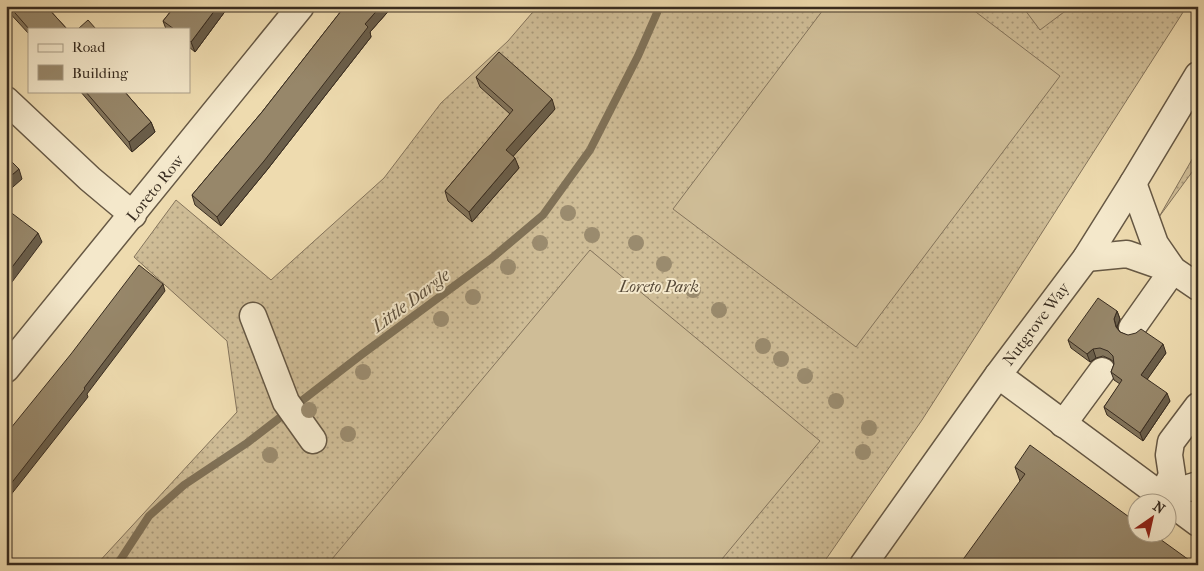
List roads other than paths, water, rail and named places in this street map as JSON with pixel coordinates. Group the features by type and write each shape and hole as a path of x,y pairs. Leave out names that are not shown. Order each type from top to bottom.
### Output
{"street":[{"name":"Loreto Row","path":"6,369 301,6"},
{"name":"Nutgrove Way","path":"863,565 998,375 1086,258 1134,184 1198,76"},
{"path":"6,100 90,179 133,215"},
{"path":"1134,184 1155,244 1173,270"},
{"path":"1086,258 1127,254 1173,270 1198,287"},
{"path":"1132,328 1173,270"},
{"path":"253,316 286,402 313,440"},
{"path":"1063,424 1102,371"},
{"path":"998,375 1159,494"},
{"path":"1163,494 1172,475 1168,455 1171,442 1198,406"},
{"path":"1169,494 1198,485"},
{"path":"1176,506 1198,523"}],"waterway":[{"name":"Little Dargle","path":"117,565 149,516 184,485 247,443 361,355 492,258 543,215 590,150 638,56 660,6"}],"park label":[{"name":"Loreto Park","path":"659,286"}]}
